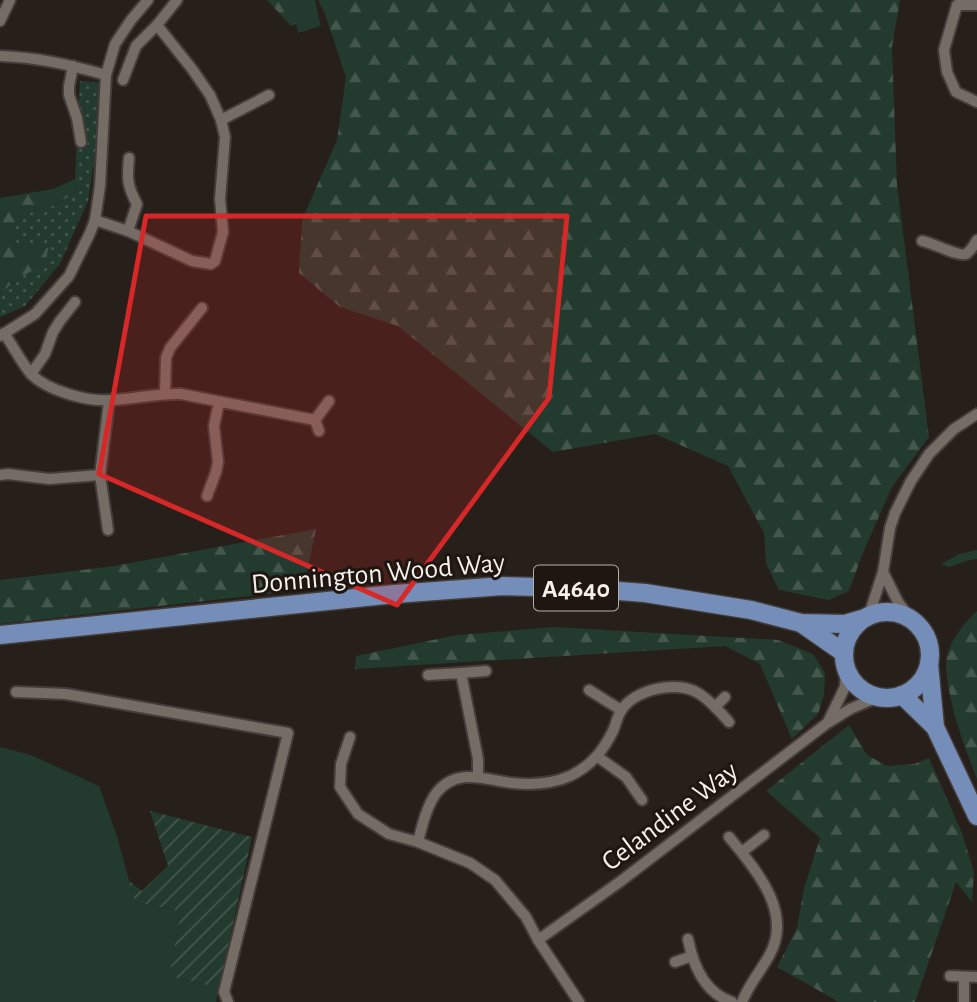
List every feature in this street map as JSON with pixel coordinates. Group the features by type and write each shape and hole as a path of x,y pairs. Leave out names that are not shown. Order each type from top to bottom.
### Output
{"main road":[{"name":"Donnington Wood Way","path":"0,635 395,594 503,586 645,593 751,610 801,624 845,624 865,617"},
{"name":"A4640","path":"865,617 882,612 896,612 909,617"},
{"path":"845,661 846,640 852,628 865,617"},
{"path":"909,617 924,633 928,643 935,727"},
{"name":"Donnington Wood Way","path":"801,624 845,661"},
{"name":"A4640","path":"845,661 853,682 864,692 878,697"},
{"path":"878,697 902,695 914,688 929,664"},
{"path":"902,695 935,727 977,816"}],"street":[{"path":"0,22 10,0"},
{"path":"148,0 116,44 106,75 100,186 94,220 69,276 35,314 2,335 31,373 44,384 79,397 108,401 181,394 317,425 329,401"},
{"path":"123,80 136,47 177,0"},
{"path":"977,5 956,3 944,50 947,72 956,92 977,102"},
{"path":"94,220 128,231 192,261 211,264 215,261 223,232 220,200 225,137 221,120 210,95 157,25"},
{"path":"0,56 25,57 106,75"},
{"path":"73,66 69,95 81,142"},
{"path":"221,120 262,106 269,95"},
{"path":"128,231 137,204 127,179 129,158"},
{"path":"922,241 961,255 966,254 977,240"},
{"path":"31,373 45,354 53,332 75,302"},
{"path":"165,394 166,358 170,348 202,308"},
{"path":"108,401 100,475 108,530"},
{"path":"207,496 218,462 215,426 219,402"},
{"path":"865,617 883,572 895,513 911,481 929,454 954,429 977,414"},
{"path":"0,475 49,479 100,475"},
{"path":"883,572 909,617"},
{"name":"Celandine Way","path":"826,724 845,687 845,661"},
{"path":"428,675 486,671"},
{"path":"461,673 477,749 478,776"},
{"path":"418,842 432,800 449,782 478,776 512,783 548,783 569,776 598,757 621,710 639,694 672,687 685,688 697,693 729,722"},
{"path":"16,692 66,694 288,733 224,992 228,1002"},
{"path":"715,707 725,697"},
{"name":"Celandine Way","path":"538,940 631,874 826,724 850,709 878,697"},
{"path":"593,698 621,710"},
{"path":"350,737 341,764 340,787 358,814 389,834 418,842 470,863 495,880 526,916 573,1000"},
{"path":"598,757 626,777 642,800"},
{"path":"742,852 764,835"},
{"path":"729,836 769,892 776,908 778,922 771,954 742,1002"},
{"path":"688,939 692,956 705,981 714,992 732,1002"},
{"path":"675,962 692,956"},
{"path":"950,976 977,977"},
{"path":"964,977 964,1002"}],"highlighted area":[{"path":"146,216 567,216 549,398 397,605 99,474"}],"green space":[{"path":"267,0 294,0 298,23 291,26"},
{"path":"291,0 315,0 321,26 298,33"},
{"path":"318,0 900,0 892,47 897,185 929,437 892,487 849,591 829,600 779,590 766,564 764,533 728,466 655,434 553,452 398,326 340,307 299,273 302,220 337,140 346,77"},
{"path":"80,81 99,82 98,135 88,201 60,264 25,306 0,317 0,293 20,278 49,249 12,242 15,224 33,211 53,206 78,191 75,179"},
{"path":"75,179 78,191 53,206 33,211 15,224 12,242 49,248 43,264 0,293 0,198 53,189"},
{"path":"316,529 303,590 0,624 0,580 114,566"},
{"path":"977,550 977,559 949,567 941,564 959,554"},
{"path":"977,611 977,779 953,708 946,663 955,637"},
{"path":"554,627 778,640 813,654 825,673 824,695 818,714 792,739 760,664 725,646 355,669 356,656 457,635"},
{"path":"849,725 867,755 887,766 914,764 929,758 962,833 974,872 972,902 956,882 915,1002 839,1002 777,967 797,928 804,888 820,838 766,791"},
{"path":"0,747 31,755 99,786 117,836 135,902 181,911 169,976 219,988 216,1002 0,1002"},
{"path":"150,811 252,837 219,988 169,976 181,911 135,902 129,881 142,891 168,866"}]}
